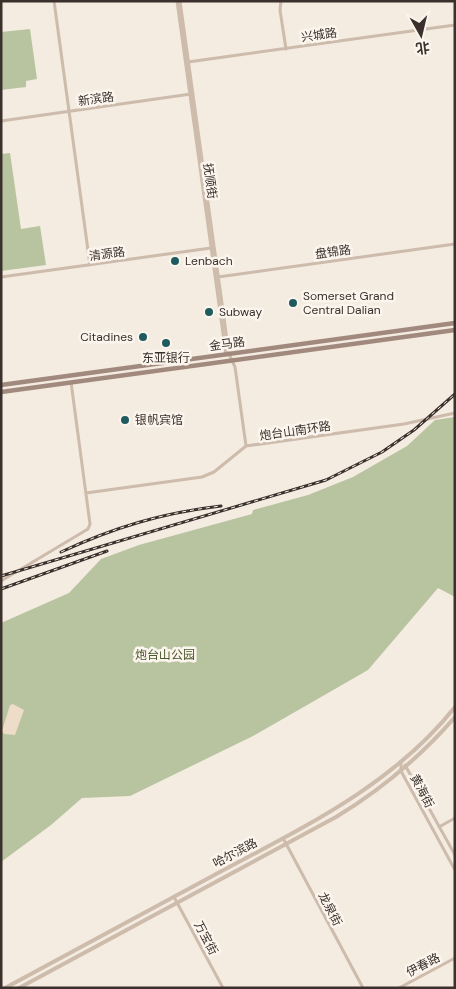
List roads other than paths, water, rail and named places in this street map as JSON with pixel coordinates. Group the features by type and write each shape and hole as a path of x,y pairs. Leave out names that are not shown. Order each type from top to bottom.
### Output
{"main road":[{"name":"金马路","path":"1,385 455,323"},
{"name":"金马路","path":"1,392 455,330"}],"street":[{"path":"54,1 90,265"},
{"name":"抚顺街","path":"178,1 227,354 235,367 246,446"},
{"path":"281,1 280,10 286,49"},
{"name":"兴城路","path":"187,62 455,25"},
{"name":"新滨路","path":"1,121 191,94"},
{"name":"盘锦路","path":"216,277 455,244"},
{"name":"清源路","path":"1,277 212,248"},
{"path":"1,581 88,530 90,524 71,382"},
{"name":"炮台山南环路","path":"86,493 202,477 214,472 246,446 404,424 455,413"},
{"name":"哈尔滨路","path":"5,988 353,799 401,762 424,741 455,707"},
{"name":"哈尔滨路","path":"19,988 356,805 407,766 429,746 455,717"},
{"name":"黄海街","path":"401,762 407,766 455,855"},
{"name":"黄海街","path":"401,762 401,771 455,870"},
{"path":"439,827 455,818"},
{"name":"龙泉街","path":"282,838 363,988"},
{"name":"万宝街","path":"174,897 223,988"},
{"name":"伊春路","path":"399,988 455,958"}],"railway":[{"path":"1,576 326,480 382,452 414,430 455,394"},
{"path":"61,552 100,535 139,522 221,506"},
{"path":"1,589 107,551"}],"place":[{"name":"Lenbach","path":"175,261"},
{"name":"Somerset Grand Central Dalian","path":"293,303"},
{"name":"Subway","path":"209,312"},
{"name":"Citadines","path":"143,337"},
{"name":"东亚银行","path":"166,343"},
{"name":"银帆宾馆","path":"125,420"}],"park label":[{"name":"炮台山公园","path":"165,655"}]}
